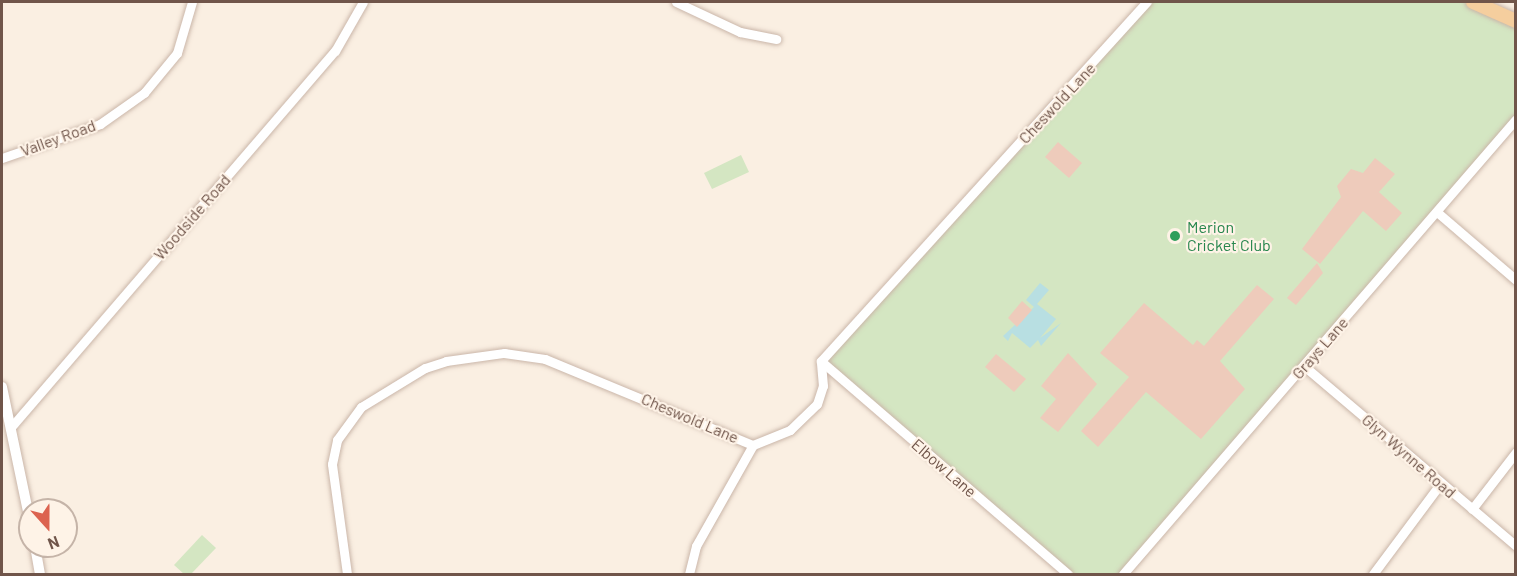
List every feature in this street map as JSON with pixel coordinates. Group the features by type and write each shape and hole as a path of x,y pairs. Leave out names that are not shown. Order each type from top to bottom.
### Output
{"main road":[{"path":"1473,2 1515,21"}],"street":[{"name":"Valley Road","path":"2,158 100,124 144,93 177,53 192,2"},
{"name":"Woodside Road","path":"12,426 335,51 363,2"},
{"path":"676,2 740,32 776,39"},
{"name":"Cheswold Lane","path":"347,574 332,464 337,440 361,407 436,364 504,352 545,359 753,445 790,430 817,404 823,386 821,361 1147,2"},
{"name":"Grays Lane","path":"1123,574 1515,119"},
{"path":"1437,212 1515,280"},
{"name":"Elbow Lane","path":"821,361 1068,574"},
{"name":"Glyn Wynne Road","path":"1304,366 1515,546"},
{"path":"2,387 26,498"},
{"path":"689,574 696,546 753,445"},
{"path":"1472,509 1515,452"},
{"path":"1373,574 1440,484"},
{"path":"37,558 40,574"}],"green space":[{"name":"Merion Cricket Club","path":"1147,2 1467,2 1515,23 1515,118 1123,574 1068,574 821,361"},
{"path":"741,155 749,172 712,189 704,173"},
{"path":"202,535 216,548 191,574 184,574 174,565"}],"water":[{"path":"1040,283 1049,290 1037,304 1056,319 1040,338 1061,323 1041,346 1038,340 1030,348 1012,333 1008,341 1003,336 1034,307 1026,300"}],"building":[{"path":"1058,142 1082,163 1069,178 1045,157"},
{"path":"1375,158 1395,174 1379,192 1402,213 1386,231 1363,211 1320,264 1302,249 1341,197 1337,186 1351,169 1363,173"},
{"path":"1317,263 1323,273 1296,305 1287,298"},
{"path":"1257,285 1274,299 1220,361 1245,389 1201,439 1146,392 1098,447 1081,431 1129,377 1100,353 1144,303 1193,345 1197,340 1204,346"},
{"path":"1022,301 1032,310 1017,327 1008,318"},
{"path":"1068,353 1097,384 1058,432 1040,418 1056,399 1041,386"},
{"path":"996,354 1026,379 1014,392 985,367"}],"place":[{"name":"Merion Cricket Club","path":"1175,236"}]}
